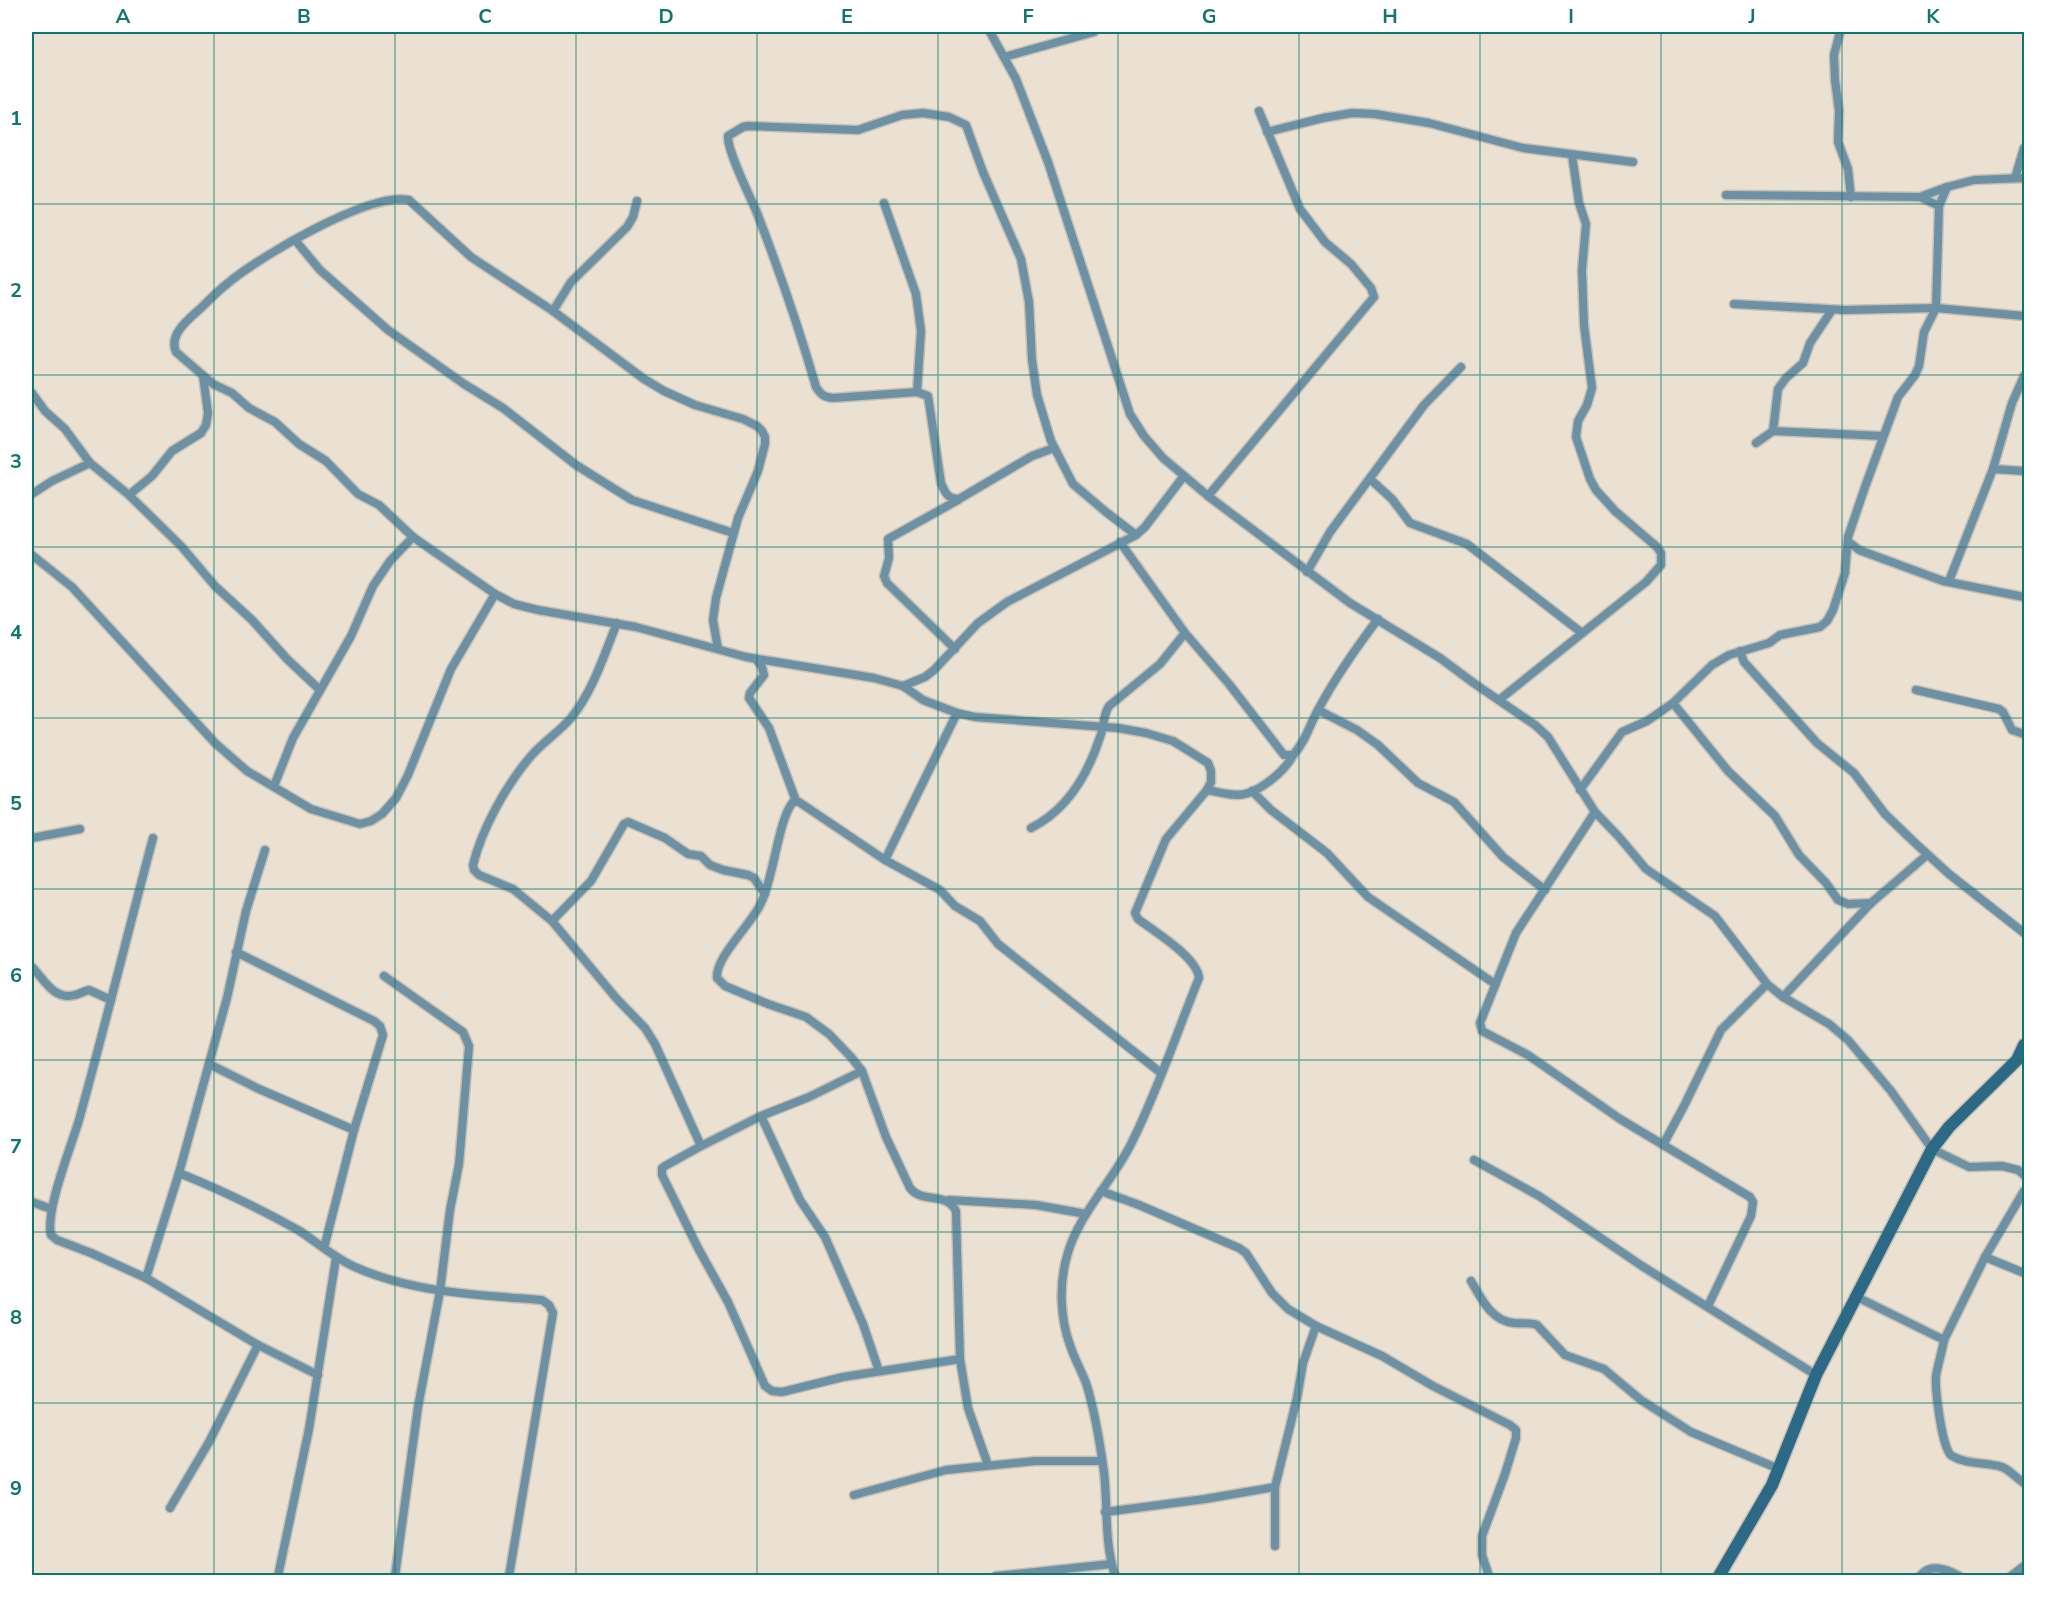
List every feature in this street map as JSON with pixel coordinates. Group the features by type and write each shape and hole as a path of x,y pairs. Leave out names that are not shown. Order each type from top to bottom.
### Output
{"street":[{"path":"990,32 1016,79 1057,186 1130,414 1144,436 1183,477 1307,572 1350,603 1440,658 1535,725 1548,737 1595,812 1646,869 1715,916 1767,984 1784,997 1829,1023 1848,1040 1891,1091 1932,1149 1969,1167 2011,1167 2025,1175"},
{"path":"1004,57 1094,32"},
{"path":"1840,32 1834,55 1834,80 1839,111 1838,142 1848,169 1851,197"},
{"path":"1208,496 1374,297 1371,288 1351,264 1325,242 1300,208 1259,111"},
{"path":"959,499 949,497 941,483 928,396 917,392 833,398 825,397 816,387 797,322 745,182 728,143 728,136 748,126 858,130 902,115 923,113 949,117 966,125 983,172 1021,259 1029,302 1032,360 1037,395 1054,448 1073,484 1136,535"},
{"path":"1267,132 1352,113 1375,114 1429,123 1523,148 1633,162"},
{"path":"1920,198 1947,187 1974,180 2020,178 2025,148"},
{"path":"1499,700 1646,582 1661,565 1662,559 1658,547 1615,511 1596,490 1576,437 1578,421 1587,405 1592,388 1584,325 1582,270 1586,224 1579,203 1572,155"},
{"path":"1580,790 1622,732 1647,721 1673,703 1712,665 1740,651 1769,644 1780,635 1820,627 1827,621 1845,573 1848,537 1883,436 1898,397 1916,375 1924,332 1936,308 1939,206 1947,187"},
{"path":"1726,195 1920,198 1939,206"},
{"path":"718,649 713,620 716,598 733,533 758,471 765,444 762,431 743,419 694,405 644,379 553,311 471,257 409,200 383,201 322,225 273,251 228,283 184,324 176,336 174,347 176,352 203,376 232,393 249,408 275,422 299,444 326,461 358,494 379,505 414,537 495,594 514,604 617,623 718,649 755,658 857,674 903,686 922,700 957,713 997,720 1146,732 1173,741 1208,763 1211,782 1207,790 1166,839 1136,913 1138,919 1175,946 1195,967 1199,978 1132,1143 1086,1214 1066,1258 1062,1301 1065,1331 1086,1383 1102,1461 1105,1512 1111,1564 1115,1575"},
{"path":"553,311 571,282 627,227 633,217 637,201"},
{"path":"884,203 916,294 921,331 917,392"},
{"path":"295,240 320,270 388,330 502,408 576,465 637,503 733,533"},
{"path":"1734,304 1832,310 1936,308 2025,316"},
{"path":"1773,431 1778,389 1786,378 1803,363 1810,343 1832,310"},
{"path":"1307,572 1330,532 1424,405 1461,367"},
{"path":"129,495 152,476 172,451 201,433 207,425 208,413 203,376"},
{"path":"1949,581 1993,469 2012,403 2025,376"},
{"path":"32,393 90,463 129,495 182,546 209,579 320,690"},
{"path":"1756,443 1773,431 1883,436"},
{"path":"955,649 887,583 884,576 889,558 888,539 1032,456 1054,448"},
{"path":"32,494 52,481 90,463"},
{"path":"1993,469 2025,471"},
{"path":"903,686 934,670 978,623 1006,602 1136,535 1145,527 1183,477"},
{"path":"1370,479 1392,499 1410,523 1467,544 1582,633"},
{"path":"274,786 293,738 351,636 381,572 414,537"},
{"path":"1120,543 1185,633 1229,684 1282,754 1293,755"},
{"path":"1849,543 1859,550 1949,581 2025,597"},
{"path":"32,555 72,587 215,743 247,771 311,809 360,824 371,821 382,814 396,798 408,775 451,669 495,594"},
{"path":"1207,790 1236,795 1252,791 1289,765 1351,655 1378,620"},
{"path":"617,623 586,695 571,718 532,755 518,773 486,829 473,865 479,875 513,889 552,921 650,1035 701,1146"},
{"path":"1031,828 1046,820 1075,790 1094,757 1104,727 1105,713 1109,706 1160,664 1185,633"},
{"path":"1740,651 1744,662 1817,743 1854,773 1885,814 1927,855 2025,933"},
{"path":"755,658 762,667 764,675 750,693 749,698 769,728 796,801 885,860 940,890 955,906 980,921 998,944 1161,1073"},
{"path":"1916,690 1999,709 2003,712 2012,730 2025,734"},
{"path":"1673,703 1728,771 1775,816 1799,855 1826,883 1838,900 1848,904 1871,903"},
{"path":"1318,710 1357,730 1378,745 1418,783 1454,802 1503,857 1545,890"},
{"path":"885,860 957,713"},
{"path":"1252,791 1271,810 1327,853 1375,903 1398,916 1495,984"},
{"path":"796,801 791,805 783,825 770,882 765,894 754,916 718,966 717,978 726,986 806,1017 839,1044 862,1071 886,1137 910,1188 919,1196 1036,1205 1086,1214"},
{"path":"1595,812 1516,933 1479,1023 1482,1031 1528,1055 1620,1119 1750,1197 1753,1202 1751,1216 1708,1306"},
{"path":"552,921 591,881 624,824 628,822 665,838 688,854 701,856 710,865 754,878 765,894"},
{"path":"32,838 80,829"},
{"path":"153,837 72,1145 51,1209 50,1231 53,1238 146,1278 258,1345 318,1375"},
{"path":"146,1278 179,1173 265,850"},
{"path":"1784,997 1871,903 1927,855"},
{"path":"236,952 334,1000 380,1026 383,1035 354,1130 324,1248"},
{"path":"32,967 42,982 57,994 72,996 89,990 111,1000"},
{"path":"384,976 455,1025 467,1038 469,1046 460,1152 440,1291 418,1407 395,1575"},
{"path":"1663,1145 1721,1030 1767,984"},
{"path":"1719,1575 1779,1470 1816,1375 1932,1149 1949,1127 2017,1060 2025,1045"},
{"path":"208,1064 354,1130"},
{"path":"862,1071 809,1097 761,1116 701,1146 662,1168 662,1175 728,1302 765,1386 772,1391 782,1392 879,1371 960,1359"},
{"path":"761,1116 800,1200 825,1237 879,1371"},
{"path":"1474,1160 1539,1196 1632,1259 1816,1375"},
{"path":"179,1173 209,1185 298,1231 336,1258 365,1271 440,1291 542,1300 549,1305 553,1313 509,1575"},
{"path":"1101,1191 1239,1248 1246,1253 1281,1304 1316,1326 1382,1356 1516,1430 1516,1438 1505,1474 1482,1536 1482,1555 1489,1575"},
{"path":"2025,1191 1985,1257 1944,1340 1936,1376 1936,1390 1946,1451 1955,1458 2004,1468 2025,1483"},
{"path":"948,1200 956,1210 960,1359 968,1408 988,1465"},
{"path":"32,1202 51,1209"},
{"path":"1985,1257 2025,1273"},
{"path":"278,1575 309,1429 336,1258"},
{"path":"1471,1281 1490,1311 1499,1318 1512,1323 1538,1325 1564,1355 1604,1369 1641,1400 1690,1432 1779,1470"},
{"path":"1857,1297 1944,1340"},
{"path":"1275,1546 1275,1487 1303,1363 1316,1326"},
{"path":"170,1508 208,1442 258,1345"},
{"path":"854,1495 934,1472 1035,1461 1102,1461"},
{"path":"1105,1512 1275,1487"},
{"path":"996,1575 1111,1564"},
{"path":"2011,1575 2025,1566"},
{"path":"1920,1575 1932,1568 1949,1570 1959,1575"}]}
